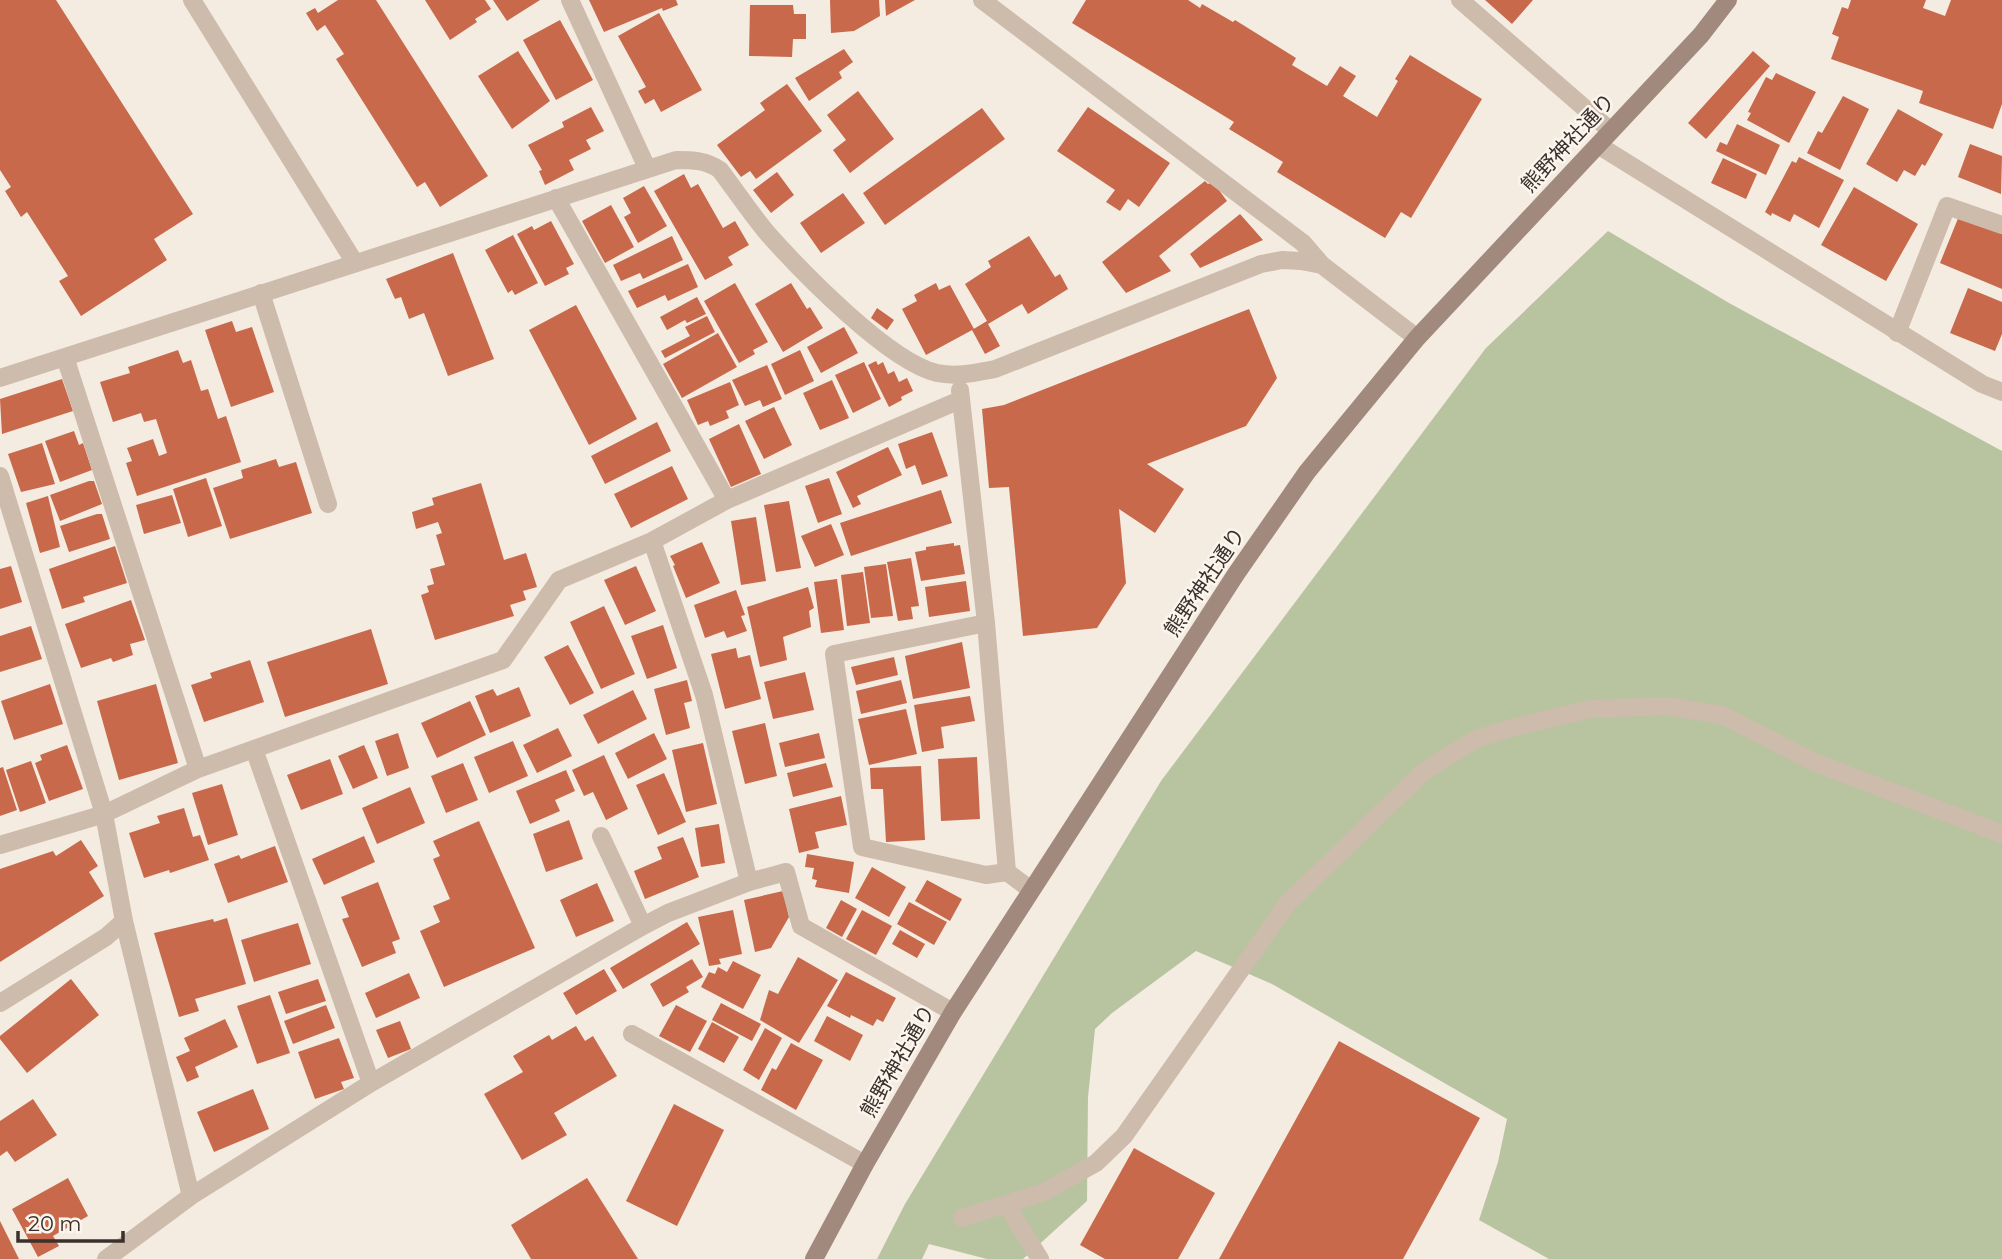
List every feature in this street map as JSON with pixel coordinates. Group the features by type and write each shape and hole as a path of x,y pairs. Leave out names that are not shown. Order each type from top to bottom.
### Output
{"main road":[{"name":"熊野神社通り","path":"814,1259 865,1164 953,1012 1236,574 1307,472 1417,338 1701,34 1728,0"}],"street":[{"path":"192,0 355,262"},
{"path":"570,0 647,169"},
{"path":"982,0 1303,243 1322,265 1417,338"},
{"path":"1460,0 1611,131"},
{"path":"1598,145 1897,333 1982,384 2002,392"},
{"path":"0,377 676,160 697,160 713,164 768,233 846,312 888,347 913,363 934,372 960,376 995,369 1261,264 1282,260 1322,265"},
{"path":"556,198 727,500"},
{"path":"1897,333 1947,206 2002,225"},
{"path":"261,293 328,504"},
{"path":"65,357 198,769"},
{"path":"960,376 960,400 986,623 1007,872"},
{"path":"0,845 104,814 198,769 503,660 559,580 652,541 727,500 960,400"},
{"path":"0,476 104,814 124,921 191,1196"},
{"path":"652,541 704,695 749,882"},
{"path":"986,623 834,654 862,847 986,875 1007,872 1031,890"},
{"path":"962,1218 1044,1192 1097,1163 1124,1136 1287,904 1423,772 1476,739 1591,709 1666,706 1723,715 1814,762 2002,835"},
{"path":"254,749 371,1083"},
{"path":"601,836 643,926"},
{"path":"106,1259 191,1196 371,1083 643,926 668,913 749,882 786,872 800,926 953,1012"},
{"path":"0,1003 106,937 124,921"},
{"path":"632,1034 865,1164"},
{"path":"1006,1204 1040,1259"}],"green space":[{"path":"1608,231 1729,303 2002,451 2002,1259 1549,1259 1479,1220 1498,1162 1507,1119 1272,984 1196,951 1112,1013 1095,1029 1088,1097 1087,1201 1023,1259 987,1259 929,1244 922,1259 877,1259 905,1204 1161,781 1486,348"}],"building":[{"path":"0,0 56,0 193,214 154,239 167,260 81,316 59,281 68,276 27,212 21,217 5,191 11,187 0,170"},
{"path":"338,0 376,0 488,176 440,207 425,182 417,187 336,59 344,54 325,25 317,31 306,13 315,8 318,13"},
{"path":"425,0 485,0 491,9 450,40"},
{"path":"493,0 540,0 507,21"},
{"path":"589,0 676,0 678,5 663,11 662,8 604,32"},
{"path":"830,0 879,0 880,16 854,31 831,33"},
{"path":"885,0 915,0 886,16"},
{"path":"1086,0 1188,0 1200,8 1202,4 1233,22 1235,20 1296,58 1292,65 1327,86 1340,66 1356,76 1343,96 1377,117 1410,55 1482,99 1411,218 1401,212 1385,238 1277,172 1283,162 1229,129 1234,122 1072,23"},
{"path":"1485,0 1533,0 1512,24"},
{"path":"1851,0 1926,0 1923,8 1945,16 1951,0 2002,0 2002,104 1993,129 1919,103 1923,91 1831,59 1839,37 1832,34 1842,7 1848,9"},
{"path":"750,5 793,5 794,14 806,14 806,39 793,39 792,57 749,56"},
{"path":"659,13 702,90 661,112 654,99 645,104 638,91 646,87 618,36"},
{"path":"560,20 593,80 556,100 523,40"},
{"path":"844,49 853,62 839,72 842,78 809,101 795,78"},
{"path":"518,51 550,101 512,129 478,76"},
{"path":"1753,51 1770,66 1706,139 1688,123"},
{"path":"1776,73 1816,92 1789,143 1747,120 1751,113 1748,112 1766,77 1772,80"},
{"path":"787,84 822,131 756,179 750,171 741,177 717,145 765,110 760,103"},
{"path":"858,91 894,139 850,173 833,150 846,140 827,115"},
{"path":"1843,96 1869,109 1840,170 1807,153 1818,131 1822,133"},
{"path":"591,107 604,131 586,140 591,149 569,160 574,170 545,185 539,171 542,170 528,145 564,127 562,122"},
{"path":"1088,107 1170,163 1139,207 1128,199 1120,211 1106,202 1115,190 1057,151"},
{"path":"982,108 1005,139 885,225 863,193"},
{"path":"1898,109 1943,134 1925,166 1922,164 1915,176 1904,170 1897,182 1866,164"},
{"path":"1737,124 1780,145 1766,175 1716,151 1720,142 1727,145"},
{"path":"1970,144 2002,156 2001,194 1958,177"},
{"path":"1799,157 1844,180 1819,228 1794,214 1790,222 1765,212 1792,161 1796,163"},
{"path":"1723,158 1757,174 1746,199 1711,183"},
{"path":"777,172 794,195 771,213 753,190"},
{"path":"684,174 691,188 698,184 723,228 735,221 749,245 728,257 733,265 705,280 654,191"},
{"path":"1205,181 1208,184 1213,182 1227,201 1159,256 1171,271 1126,293 1102,262"},
{"path":"644,186 667,226 638,243 624,217 631,213 623,198"},
{"path":"1854,187 1918,224 1886,281 1821,245"},
{"path":"843,193 865,223 821,253 800,223"},
{"path":"611,205 634,247 605,263 582,221"},
{"path":"1240,214 1263,240 1200,268 1190,254"},
{"path":"1959,216 2002,234 2002,289 1940,263"},
{"path":"551,221 574,264 566,268 569,274 545,286 517,234 532,226 534,230"},
{"path":"513,235 538,283 515,295 512,290 508,293 485,250"},
{"path":"672,236 683,260 643,279 640,273 621,281 613,265"},
{"path":"1029,236 1055,277 1060,274 1068,289 1028,314 1022,304 988,324 1000,346 985,354 972,330 987,321 965,284 991,267 988,261"},
{"path":"453,253 494,359 448,376 424,313 409,319 401,297 395,299 386,279"},
{"path":"688,264 698,287 668,301 665,295 637,308 628,291"},
{"path":"735,283 768,342 753,350 755,354 739,363 704,301"},
{"path":"791,283 823,328 783,352 755,304"},
{"path":"936,283 939,290 950,285 974,329 926,355 902,309 917,301 914,295"},
{"path":"1968,288 2002,302 2002,334 1995,351 1950,333"},
{"path":"697,297 706,314 687,323 685,320 667,330 660,317"},
{"path":"576,305 637,419 589,445 529,330"},
{"path":"877,308 894,320 887,330 871,318"},
{"path":"1249,309 1277,378 1246,426 1147,464 1184,489 1155,533 1119,509 1126,583 1097,628 1023,636 1009,487 989,488 982,409 1004,405"},
{"path":"707,316 715,332 665,358 661,351 690,336 685,327"},
{"path":"232,321 236,332 252,327 274,392 231,407 205,330"},
{"path":"844,327 858,353 821,373 807,347"},
{"path":"718,333 737,367 682,398 663,364"},
{"path":"178,350 183,363 191,360 201,391 208,389 218,419 226,416 241,462 137,496 126,463 132,461 127,448 153,439 159,456 167,453 156,419 144,422 141,413 113,422 100,382 130,373 128,367"},
{"path":"800,350 814,381 785,395 771,364"},
{"path":"876,361 878,365 883,362 888,374 894,371 899,382 907,378 913,391 889,407 868,365"},
{"path":"864,362 881,399 853,413 835,375"},
{"path":"767,365 782,399 763,407 760,400 745,406 732,380"},
{"path":"62,379 73,411 2,434 0,399"},
{"path":"832,380 849,418 820,430 803,393"},
{"path":"730,382 739,405 726,411 729,418 710,426 708,421 698,425 687,400"},
{"path":"774,407 792,445 764,459 745,421"},
{"path":"657,422 671,451 605,484 591,456"},
{"path":"739,424 761,474 731,487 709,439"},
{"path":"74,431 79,445 83,443 92,470 60,482 45,441"},
{"path":"932,432 948,476 922,485 915,465 906,469 898,444"},
{"path":"42,443 55,484 21,492 8,454"},
{"path":"888,447 902,475 857,496 861,504 853,508 836,472"},
{"path":"276,459 279,467 296,462 312,513 230,539 213,488 243,478 241,470"},
{"path":"672,466 688,499 631,528 614,494"},
{"path":"206,478 222,526 188,537 173,489"},
{"path":"829,478 842,514 818,523 805,486"},
{"path":"94,481 102,504 60,521 50,495"},
{"path":"481,483 504,560 526,553 537,587 523,591 526,600 510,605 514,616 435,640 421,595 429,592 427,586 434,584 430,569 445,565 436,535 442,533 438,522 416,529 412,512 434,505 432,498"},
{"path":"941,490 952,523 851,556 840,523"},
{"path":"172,495 181,523 144,534 136,505"},
{"path":"48,496 60,547 40,553 26,503"},
{"path":"789,501 801,568 776,572 764,505"},
{"path":"102,514 110,539 69,552 60,526"},
{"path":"756,517 766,581 741,585 731,521"},
{"path":"831,524 844,555 815,567 801,536"},
{"path":"702,542 720,583 686,598 670,556"},
{"path":"954,543 954,546 960,545 965,574 921,581 915,552 926,550 926,547"},
{"path":"115,546 127,583 83,597 85,602 62,609 49,569"},
{"path":"911,558 919,606 911,607 913,619 898,621 887,562"},
{"path":"886,564 893,616 871,618 864,567"},
{"path":"11,566 22,602 0,609 0,569"},
{"path":"636,566 656,611 625,625 604,580"},
{"path":"863,572 870,623 847,626 841,575"},
{"path":"837,579 844,630 821,633 814,582"},
{"path":"966,581 970,611 929,617 925,587"},
{"path":"808,587 814,608 809,611 811,627 783,637 787,660 760,667 747,607"},
{"path":"736,590 745,615 741,616 747,631 727,638 724,631 705,638 694,605"},
{"path":"131,600 145,640 130,644 133,655 113,662 111,658 81,668 65,624"},
{"path":"604,606 635,674 601,689 570,622"},
{"path":"663,625 677,668 647,679 631,636"},
{"path":"31,626 42,659 0,672 0,636"},
{"path":"371,629 388,684 285,717 267,662"},
{"path":"962,642 970,688 913,699 905,656"},
{"path":"568,645 594,693 570,705 544,657"},
{"path":"736,648 738,658 750,655 761,699 725,709 711,654"},
{"path":"894,657 898,675 856,685 851,667"},
{"path":"250,660 264,702 204,722 191,685 212,678 210,673"},
{"path":"805,672 814,710 773,719 764,682"},
{"path":"687,680 692,701 684,703 690,728 666,735 654,689"},
{"path":"901,680 907,703 861,714 856,691"},
{"path":"50,684 63,724 14,740 1,701"},
{"path":"156,684 178,763 119,780 97,701"},
{"path":"519,687 531,716 490,733 475,696 493,689 497,696"},
{"path":"633,690 647,719 598,744 583,715"},
{"path":"970,696 975,721 941,727 944,748 922,752 914,705"},
{"path":"470,701 486,735 437,758 421,723"},
{"path":"906,709 917,754 869,765 858,719"},
{"path":"765,723 777,776 745,784 732,731"},
{"path":"558,728 572,756 537,773 523,745"},
{"path":"398,733 409,768 387,776 375,741"},
{"path":"654,733 667,759 628,779 615,753"},
{"path":"819,733 825,758 785,767 779,743"},
{"path":"513,741 528,776 489,793 474,757"},
{"path":"703,743 717,804 686,812 672,750"},
{"path":"67,745 83,789 49,801 35,763 42,760 40,755"},
{"path":"364,745 378,778 353,789 338,756"},
{"path":"604,755 628,809 606,820 593,792 584,796 572,770"},
{"path":"977,757 980,819 941,821 938,759"},
{"path":"330,759 343,794 301,810 287,775"},
{"path":"31,761 46,803 20,812 6,770"},
{"path":"463,763 478,800 446,813 431,776"},
{"path":"826,763 833,787 793,797 787,773"},
{"path":"921,766 925,840 886,842 883,789 871,789 870,768"},
{"path":"3,767 17,810 0,816 0,768"},
{"path":"566,770 575,791 555,800 560,811 530,824 516,791"},
{"path":"664,773 686,822 658,835 636,785"},
{"path":"222,784 238,835 208,845 192,793"},
{"path":"410,787 425,823 377,844 362,808"},
{"path":"841,796 847,825 815,832 819,848 799,853 789,809"},
{"path":"184,808 193,837 200,835 209,860 170,873 169,870 144,878 129,833 160,823 157,816"},
{"path":"569,820 583,859 546,872 533,834"},
{"path":"479,821 535,948 444,987 420,931 440,922 433,906 450,899 433,859 440,856 433,841"},
{"path":"719,824 725,863 701,867 695,828"},
{"path":"364,836 375,862 324,885 312,859"},
{"path":"683,837 699,877 645,899 634,871 662,859 657,847"},
{"path":"81,840 98,866 89,872 104,896 0,962 0,869 53,851 56,856"},
{"path":"275,846 288,882 228,903 214,864 239,855 241,859"},
{"path":"807,854 854,862 849,893 815,887 817,880 812,879 814,868 805,867"},
{"path":"872,867 906,887 889,917 855,898"},
{"path":"927,880 962,899 950,921 915,901"},
{"path":"378,882 400,939 392,942 396,953 362,967 342,919 349,917 341,897"},
{"path":"597,883 614,921 576,937 560,900"},
{"path":"783,891 789,917 771,948 755,952 744,900"},
{"path":"841,900 857,909 842,937 826,928"},
{"path":"909,902 947,922 934,945 897,924"},
{"path":"733,910 742,954 719,959 721,964 709,966 698,917"},
{"path":"862,910 892,926 876,955 846,939"},
{"path":"227,918 246,984 195,999 199,1011 179,1017 154,933"},
{"path":"687,922 700,944 623,989 610,968"},
{"path":"298,923 311,964 254,982 241,940"},
{"path":"900,930 925,944 917,958 892,944"},
{"path":"798,957 838,980 799,1043 760,1020 769,990 778,994"},
{"path":"692,959 703,977 686,987 689,992 663,1007 650,984"},
{"path":"733,961 761,975 743,1009 701,987 709,972 715,974 718,967 727,972"},
{"path":"604,969 617,991 576,1015 563,993"},
{"path":"846,972 896,998 883,1022 877,1019 873,1026 827,1006"},
{"path":"409,973 420,998 376,1018 365,993"},
{"path":"71,979 99,1015 27,1073 0,1036"},
{"path":"318,979 326,1001 286,1014 278,992"},
{"path":"270,995 290,1053 257,1064 237,1006"},
{"path":"721,1003 761,1024 752,1041 712,1020"},
{"path":"326,1005 335,1028 293,1044 284,1021"},
{"path":"676,1005 707,1021 690,1052 659,1036"},
{"path":"827,1016 863,1035 850,1061 814,1041"},
{"path":"225,1019 238,1047 195,1067 199,1077 187,1082 176,1057 190,1051 184,1038"},
{"path":"400,1021 411,1049 388,1058 376,1030"},
{"path":"712,1022 739,1037 724,1063 698,1049"},
{"path":"576,1026 585,1041 593,1036 617,1076 554,1113 567,1135 522,1160 484,1094 523,1072 513,1056 549,1035 552,1040"},
{"path":"765,1028 782,1038 759,1080 743,1070"},
{"path":"339,1038 354,1078 341,1082 344,1089 315,1099 298,1052"},
{"path":"1339,1041 1480,1118 1403,1259 1219,1259"},
{"path":"791,1043 823,1060 796,1110 761,1090 772,1068 776,1070"},
{"path":"253,1089 269,1129 214,1152 197,1112"},
{"path":"33,1099 57,1135 15,1162 7,1151 0,1156 0,1121"},
{"path":"674,1104 724,1130 677,1226 626,1201"},
{"path":"1134,1148 1215,1193 1178,1259 1105,1259 1080,1245"},
{"path":"68,1178 88,1216 53,1236 59,1246 38,1257 12,1209"},
{"path":"587,1178 638,1259 531,1259 511,1225"},
{"path":"0,1221 19,1259 0,1259"}]}
